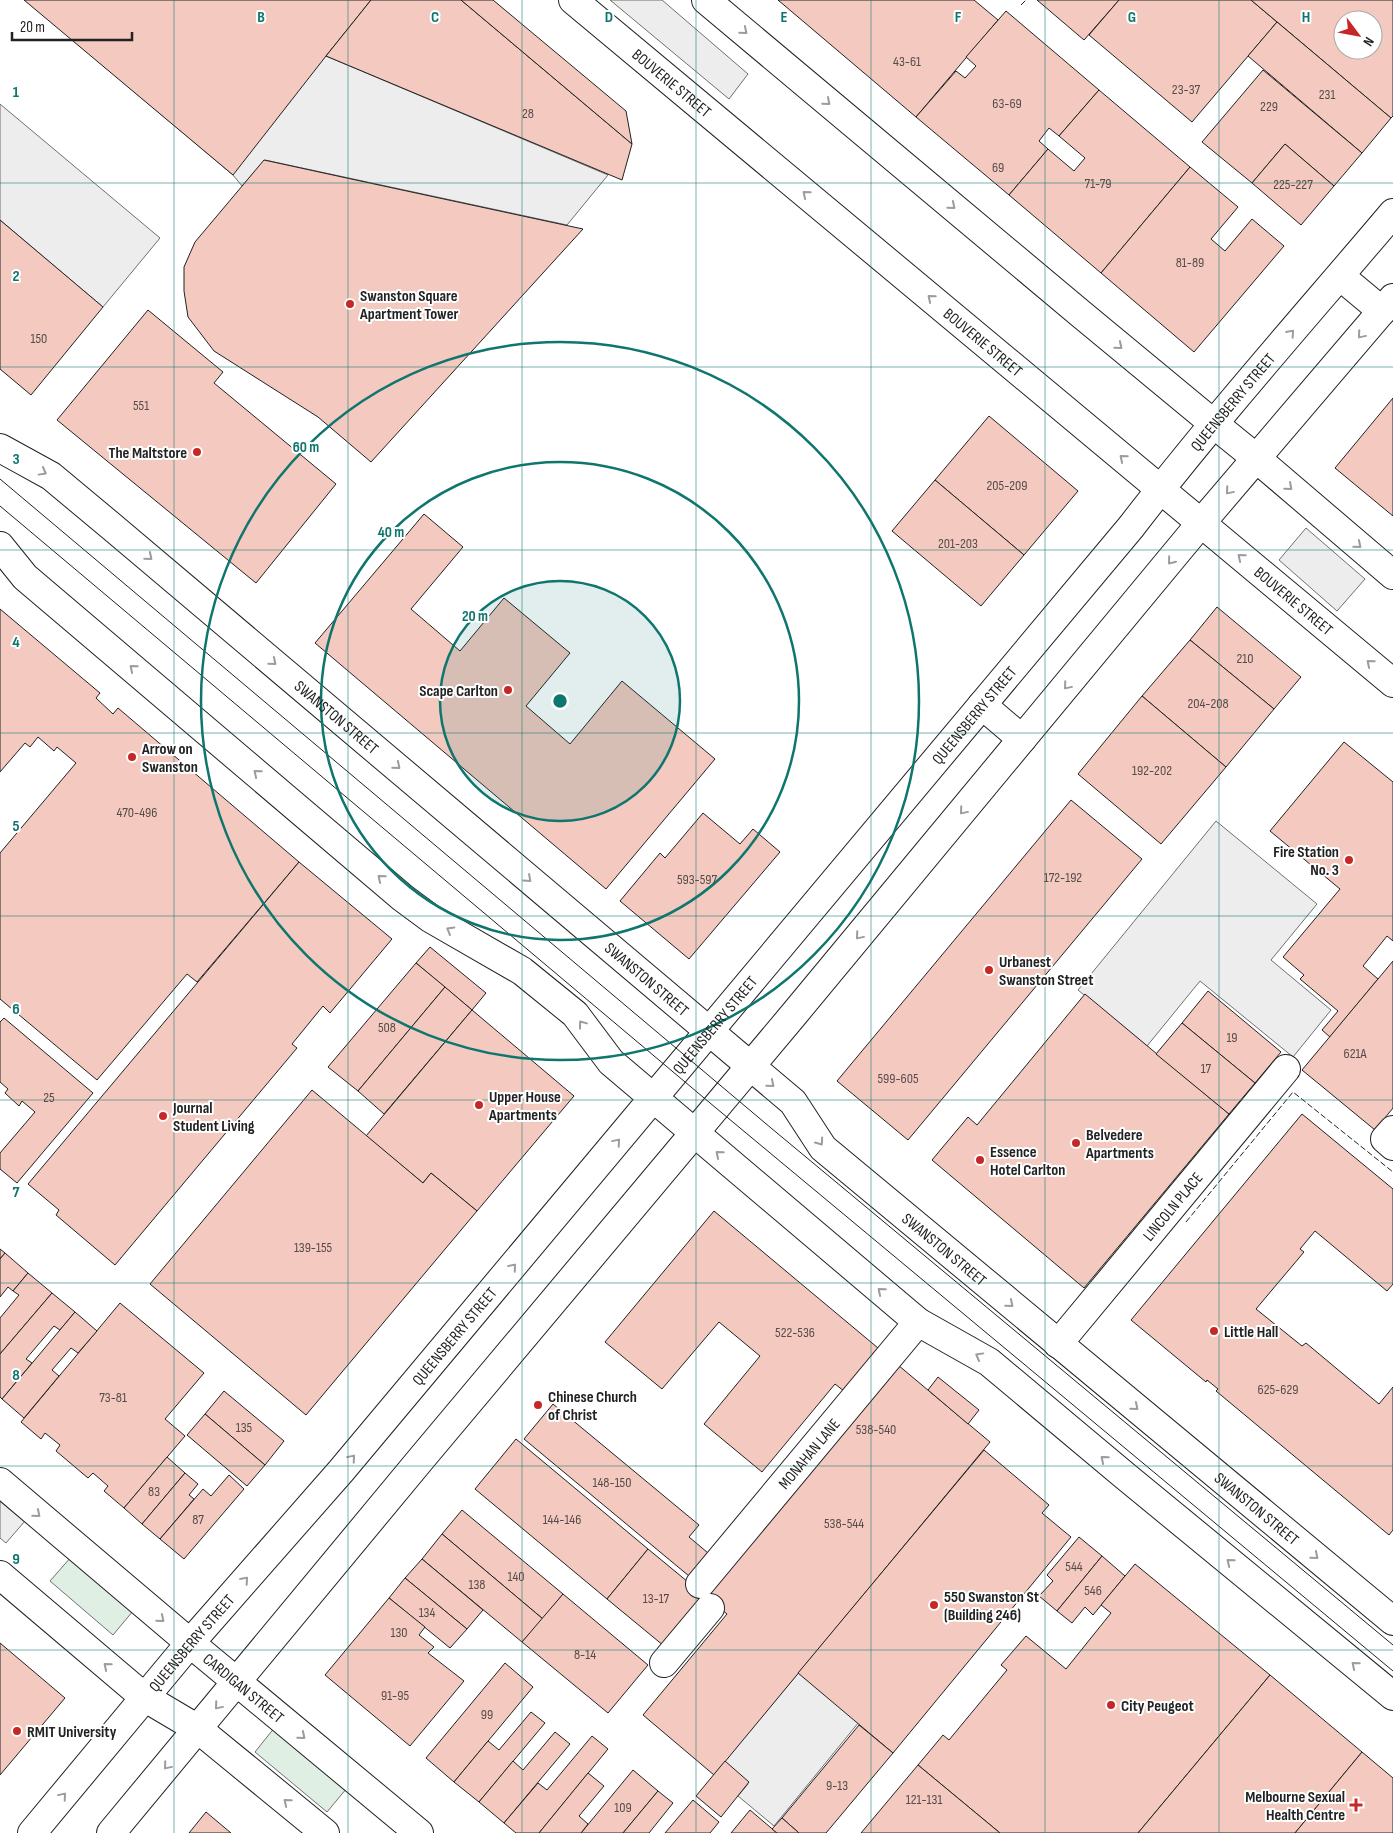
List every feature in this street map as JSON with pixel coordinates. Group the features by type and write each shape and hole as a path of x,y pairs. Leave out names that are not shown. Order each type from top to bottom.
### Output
{"street":[{"name":"BOUVERIE STREET","path":"573,0 1393,682"},
{"path":"706,0 1118,346 1256,458 1393,575"},
{"name":"QUEENSBERRY STREET","path":"32,1833 190,1643 341,1471 1131,527 1214,424 1393,213"},
{"path":"111,1833 1201,523 1387,304 1340,276"},
{"name":"SWANSTON STREET","path":"0,448 51,476 111,526 793,1102 823,1148 1058,1344 1391,1614"},
{"path":"0,546 25,577 404,898 430,918 522,971 575,1014 612,1062 918,1322 989,1362 1393,1696"},
{"path":"982,705 1022,740"},
{"name":"LINCOLN PLACE","path":"1058,1344 1286,1069"},
{"path":"1393,1130 1385,1139 1393,1146"},
{"name":"MONAHAN LANE","path":"664,1663 705,1596 918,1322"},
{"name":"CARDIGAN STREET","path":"0,1482 419,1833"},
{"path":"0,1575 144,1697 198,1729 325,1833"}],"green space":[{"path":"71,1557 133,1611 113,1635 50,1581"},
{"path":"275,1727 347,1788 327,1812 255,1752"}],"shaded area":[{"path":"25,0 326,56 608,175 567,225 265,160 242,186 233,175"},
{"path":"610,0 662,0 748,74 729,99"},
{"path":"0,104 160,238 103,307 0,220"},
{"path":"1306,528 1365,579 1337,611 1279,560"},
{"path":"1216,821 1317,904 1271,960 1331,1010 1293,1057 1200,981 1147,1046 1078,990"},
{"path":"0,1500 25,1521 6,1543 0,1538"},
{"path":"799,1672 859,1722 774,1826 738,1796 748,1784 723,1763"}],"building":[{"path":"24,0 371,0 233,175"},
{"path":"371,0 461,0 632,144 622,180 326,56"},
{"path":"461,0 493,0 626,111 632,144"},
{"path":"778,0 974,0 998,20 916,117"},
{"path":"1037,0 1119,0 1084,40"},
{"path":"1119,0 1251,0 1277,22 1192,122 1089,35"},
{"path":"1251,0 1393,0 1393,116 1391,118"},
{"path":"1006,11 1099,90 1059,136 1049,128 1039,141 1048,149 1009,195 916,117 956,71 965,78 976,66 966,57"},
{"path":"1277,22 1391,118 1362,153 1248,56"},
{"path":"1263,70 1362,153 1334,186 1285,144 1252,183 1202,142"},
{"path":"1099,90 1190,167 1101,273 1009,195 1048,149 1074,171 1085,158 1059,136"},
{"path":"1285,144 1334,186 1301,225 1252,183"},
{"name":"Swanston Square Apartment Tower","path":"264,160 583,229 371,462 318,417 214,351 188,317 184,291 184,267 195,242"},
{"path":"1190,167 1238,207 1211,239 1225,251 1252,219 1284,246 1194,352 1101,273"},
{"path":"0,220 103,307 31,395 0,369"},
{"name":"The Maltstore","path":"148,310 223,372 214,383 336,484 256,583 57,420"},
{"path":"1393,398 1393,516 1335,468"},
{"path":"989,416 1078,491 1024,555 935,480"},
{"path":"935,480 1024,555 981,606 892,531"},
{"path":"424,514 463,547 411,609 460,651 504,598 570,653 526,706 570,744 622,681 715,759 606,889 315,643"},
{"path":"1217,607 1301,677 1274,709 1190,640"},
{"path":"0,609 100,693 96,698 113,714 118,708 299,862 197,982 187,974 97,1080 0,999 0,853 76,763 57,747 54,751 38,737 30,747 25,743 0,772"},
{"path":"1190,640 1274,709 1226,767 1142,696"},
{"path":"1142,696 1226,767 1161,844 1078,774"},
{"name":"Fire Station No. 3","path":"1344,742 1393,782 1393,941 1387,936 1363,966 1378,979 1330,1037 1322,1030 1338,1011 1300,979 1304,975 1283,957 1340,889 1270,831"},
{"name":"Urbanest Swanston Street","path":"1071,800 1142,859 908,1140 837,1081"},
{"path":"703,813 740,844 753,829 780,852 689,959 620,901 660,853 665,858"},
{"name":"Journal Student Living","path":"299,862 392,939 330,1013 323,1006 292,1044 297,1048 115,1265 56,1215 59,1210 28,1184"},
{"path":"430,947 486,993 472,1010 416,963"},
{"path":"1393,961 1393,1108 1375,1130 1302,1070"},
{"path":"416,963 445,987 358,1091 328,1067"},
{"path":"445,987 472,1010 384,1114 358,1091"},
{"path":"1208,991 1281,1052 1255,1083 1182,1023"},
{"name":"Belvedere Apartments","path":"1085,994 1229,1114 1084,1288 932,1160 968,1117 977,1125"},
{"name":"Upper House Apartments","path":"472,1010 574,1096 477,1211 431,1173 423,1183 366,1136"},
{"path":"4,1018 93,1093 17,1183 0,1169 0,1153 35,1112 22,1101 19,1106 5,1093 8,1089 0,1082 0,1022"},
{"path":"1182,1023 1255,1083 1229,1114 1156,1054"},
{"path":"312,1090 423,1183 431,1173 477,1211 306,1415 150,1284"},
{"name":"Little Hall","path":"1302,1114 1393,1189 1393,1284 1387,1291 1315,1231 1300,1249 1304,1252 1256,1309 1302,1346 1306,1343 1379,1404 1393,1387 1393,1530 1389,1535 1216,1391 1218,1389 1207,1380 1206,1382 1131,1320"},
{"path":"714,1211 884,1353 849,1395 835,1384 762,1472 704,1424 760,1356 719,1322 662,1389 605,1342"},
{"path":"0,1249 5,1253 0,1259"},
{"path":"5,1253 28,1273 13,1291 8,1287 0,1297 0,1259"},
{"path":"28,1273 52,1293 0,1354 0,1318 19,1295 13,1291"},
{"path":"52,1293 75,1312 60,1330 54,1326 26,1359 32,1363 2,1399 0,1397 0,1354"},
{"path":"120,1303 204,1373 165,1419 185,1436 124,1508 104,1491 108,1486 93,1473 88,1478 56,1451 60,1445 45,1433 41,1439 21,1422"},
{"path":"75,1312 97,1331 78,1353 71,1348 52,1370 59,1376 24,1418 2,1399"},
{"path":"898,1365 990,1442 714,1775 643,1715 727,1614 705,1596"},
{"path":"938,1377 979,1410 968,1424 928,1390"},
{"path":"224,1391 284,1441 265,1465 205,1414"},
{"path":"553,1404 699,1525 689,1537 714,1558 695,1581 524,1439"},
{"path":"205,1414 265,1465 247,1486 187,1435"},
{"path":"516,1439 648,1549 607,1599 475,1489"},
{"name":"550 Swanston St (Building 246)","path":"984,1450 1049,1505 1042,1513 1071,1537 893,1753 798,1673"},
{"path":"167,1457 185,1473 142,1524 124,1508"},
{"path":"185,1473 198,1484 189,1495 194,1499 160,1539 142,1524"},
{"path":"229,1475 244,1489 184,1559 160,1539 203,1489 211,1496"},
{"path":"462,1510 563,1594 543,1619 442,1534"},
{"path":"442,1534 543,1619 522,1642 422,1559"},
{"path":"1079,1537 1102,1556 1057,1611 1039,1596 1053,1581 1047,1575"},
{"path":"648,1549 705,1596 664,1646 607,1599"},
{"path":"1102,1556 1125,1576 1093,1615 1085,1607 1072,1623 1057,1611"},
{"path":"422,1559 483,1610 467,1629 405,1578"},
{"name":"City Peugeot","path":"1135,1564 1270,1675 1138,1833 1000,1833 918,1765 943,1735 949,1740 1007,1670 1001,1665 1026,1636 1066,1669 1111,1613 1101,1605"},
{"path":"405,1578 467,1629 450,1648 389,1598"},
{"path":"563,1594 648,1665 608,1713 522,1642"},
{"path":"389,1598 425,1627 419,1635 434,1647 428,1653 464,1681 410,1746 325,1675"},
{"name":"RMIT University","path":"0,1643 65,1698 0,1775"},
{"path":"505,1663 533,1687 454,1782 426,1758"},
{"path":"1270,1675 1362,1752 1295,1833 1138,1833"},
{"path":"531,1712 545,1723 479,1802 454,1782 488,1741 499,1750"},
{"path":"859,1725 893,1753 826,1833 799,1833 782,1818"},
{"path":"555,1732 570,1744 504,1823 479,1802 513,1761 523,1770"},
{"path":"592,1736 608,1749 539,1833 516,1833 504,1823 538,1783 547,1790"},
{"name":"Melbourne Sexual Health Centre","path":"1362,1752 1393,1778 1393,1833 1295,1833"},
{"path":"725,1761 749,1782 721,1817 696,1796"},
{"path":"918,1765 1000,1833 861,1833"},
{"path":"633,1770 658,1791 623,1833 581,1833"},
{"path":"588,1773 604,1786 579,1816 588,1824 581,1833 539,1833"},
{"path":"658,1791 673,1803 649,1833 623,1833"},
{"path":"693,1800 719,1822 710,1833 665,1833"},
{"path":"750,1810 777,1833 731,1833"},
{"path":"206,1812 231,1833 189,1833"},
{"path":"782,1818 799,1833 777,1833 772,1829"}],"tram line":[{"path":"0,479 771,1128 1393,1645"},
{"path":"0,506 716,1108 1393,1671"}],"fence":[{"path":"1021,5 1026,0"},
{"path":"1186,1222 1293,1092 1393,1172"}],"place":[{"name":"Swanston Square Apartment Tower","path":"350,304"},
{"name":"The Maltstore","path":"197,452"},
{"name":"Scape Carlton","path":"508,690"},
{"name":"Arrow on Swanston","path":"132,757"},
{"name":"Fire Station No. 3","path":"1349,860"},
{"name":"Urbanest Swanston Street","path":"989,970"},
{"name":"Upper House Apartments","path":"479,1105"},
{"name":"Journal Student Living","path":"163,1116"},
{"name":"Belvedere Apartments","path":"1076,1143"},
{"name":"Essence Hotel Carlton","path":"980,1160"},
{"name":"Little Hall","path":"1214,1331"},
{"name":"Chinese Church of Christ","path":"538,1405"},
{"name":"550 Swanston St (Building 246)","path":"934,1605"},
{"name":"City Peugeot","path":"1111,1705"},
{"name":"RMIT University","path":"17,1731"},
{"name":"Melbourne Sexual Health Centre","path":"1356,1805"}]}
